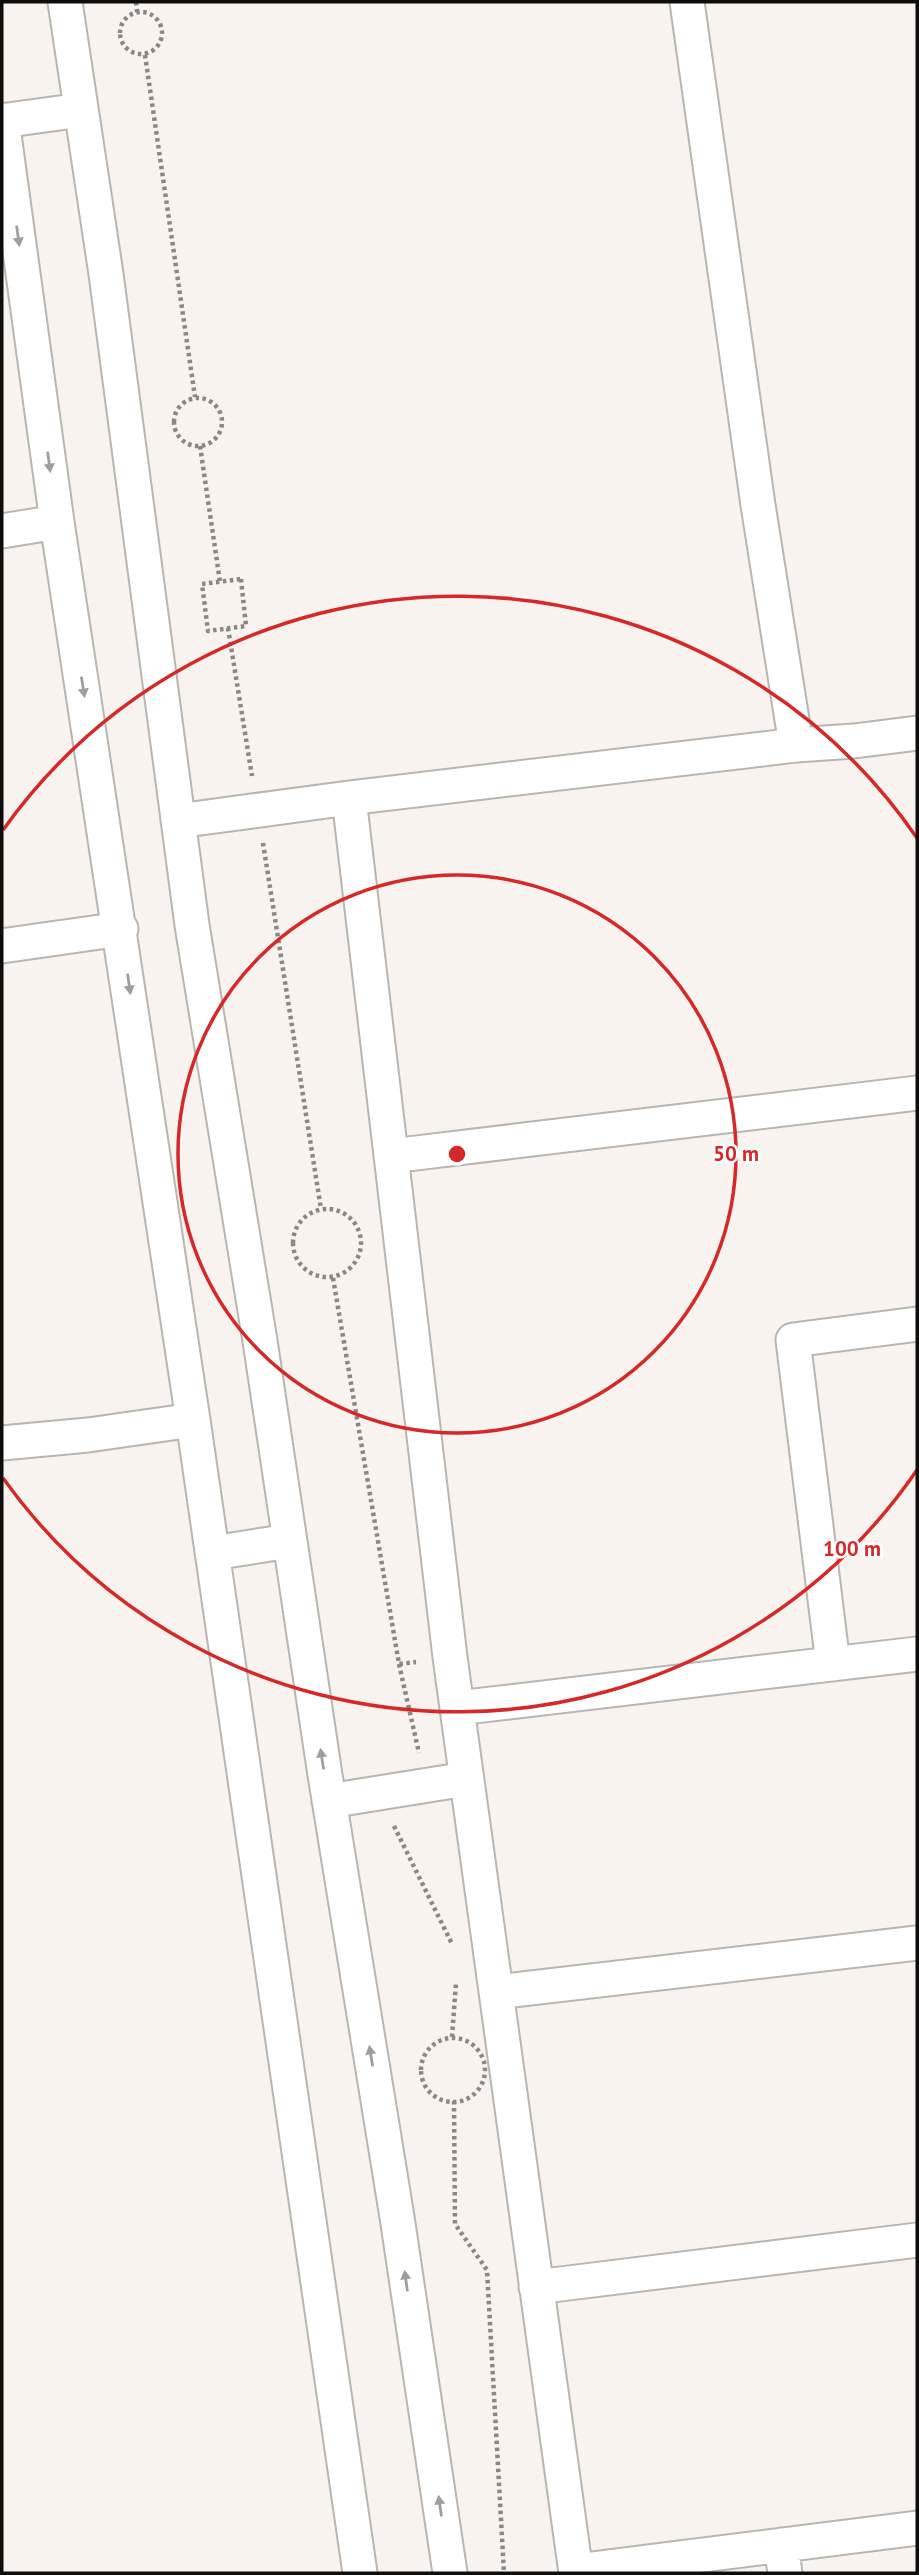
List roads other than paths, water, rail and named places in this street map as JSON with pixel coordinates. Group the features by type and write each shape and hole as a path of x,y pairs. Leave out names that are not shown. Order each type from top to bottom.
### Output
{"street":[{"path":"65,2 136,495 192,925 397,2217 450,2573"},
{"path":"687,2 758,505 796,744"},
{"path":"81,110 2,121 57,522 121,929 360,2573"},
{"path":"2,531 57,522"},
{"path":"178,821 796,744 854,741 917,733"},
{"path":"348,798 450,1657 576,2572 783,2559 917,2528"},
{"path":"2,947 121,929"},
{"path":"391,1156 917,1093"},
{"path":"833,1664 793,1340 917,1324"},
{"path":"2,1443 88,1435 193,1420"},
{"path":"213,1553 289,1541"},
{"path":"457,1708 917,1654"},
{"path":"329,1801 466,1779"},
{"path":"496,1992 917,1943"},
{"path":"536,2287 917,2240"}]}
